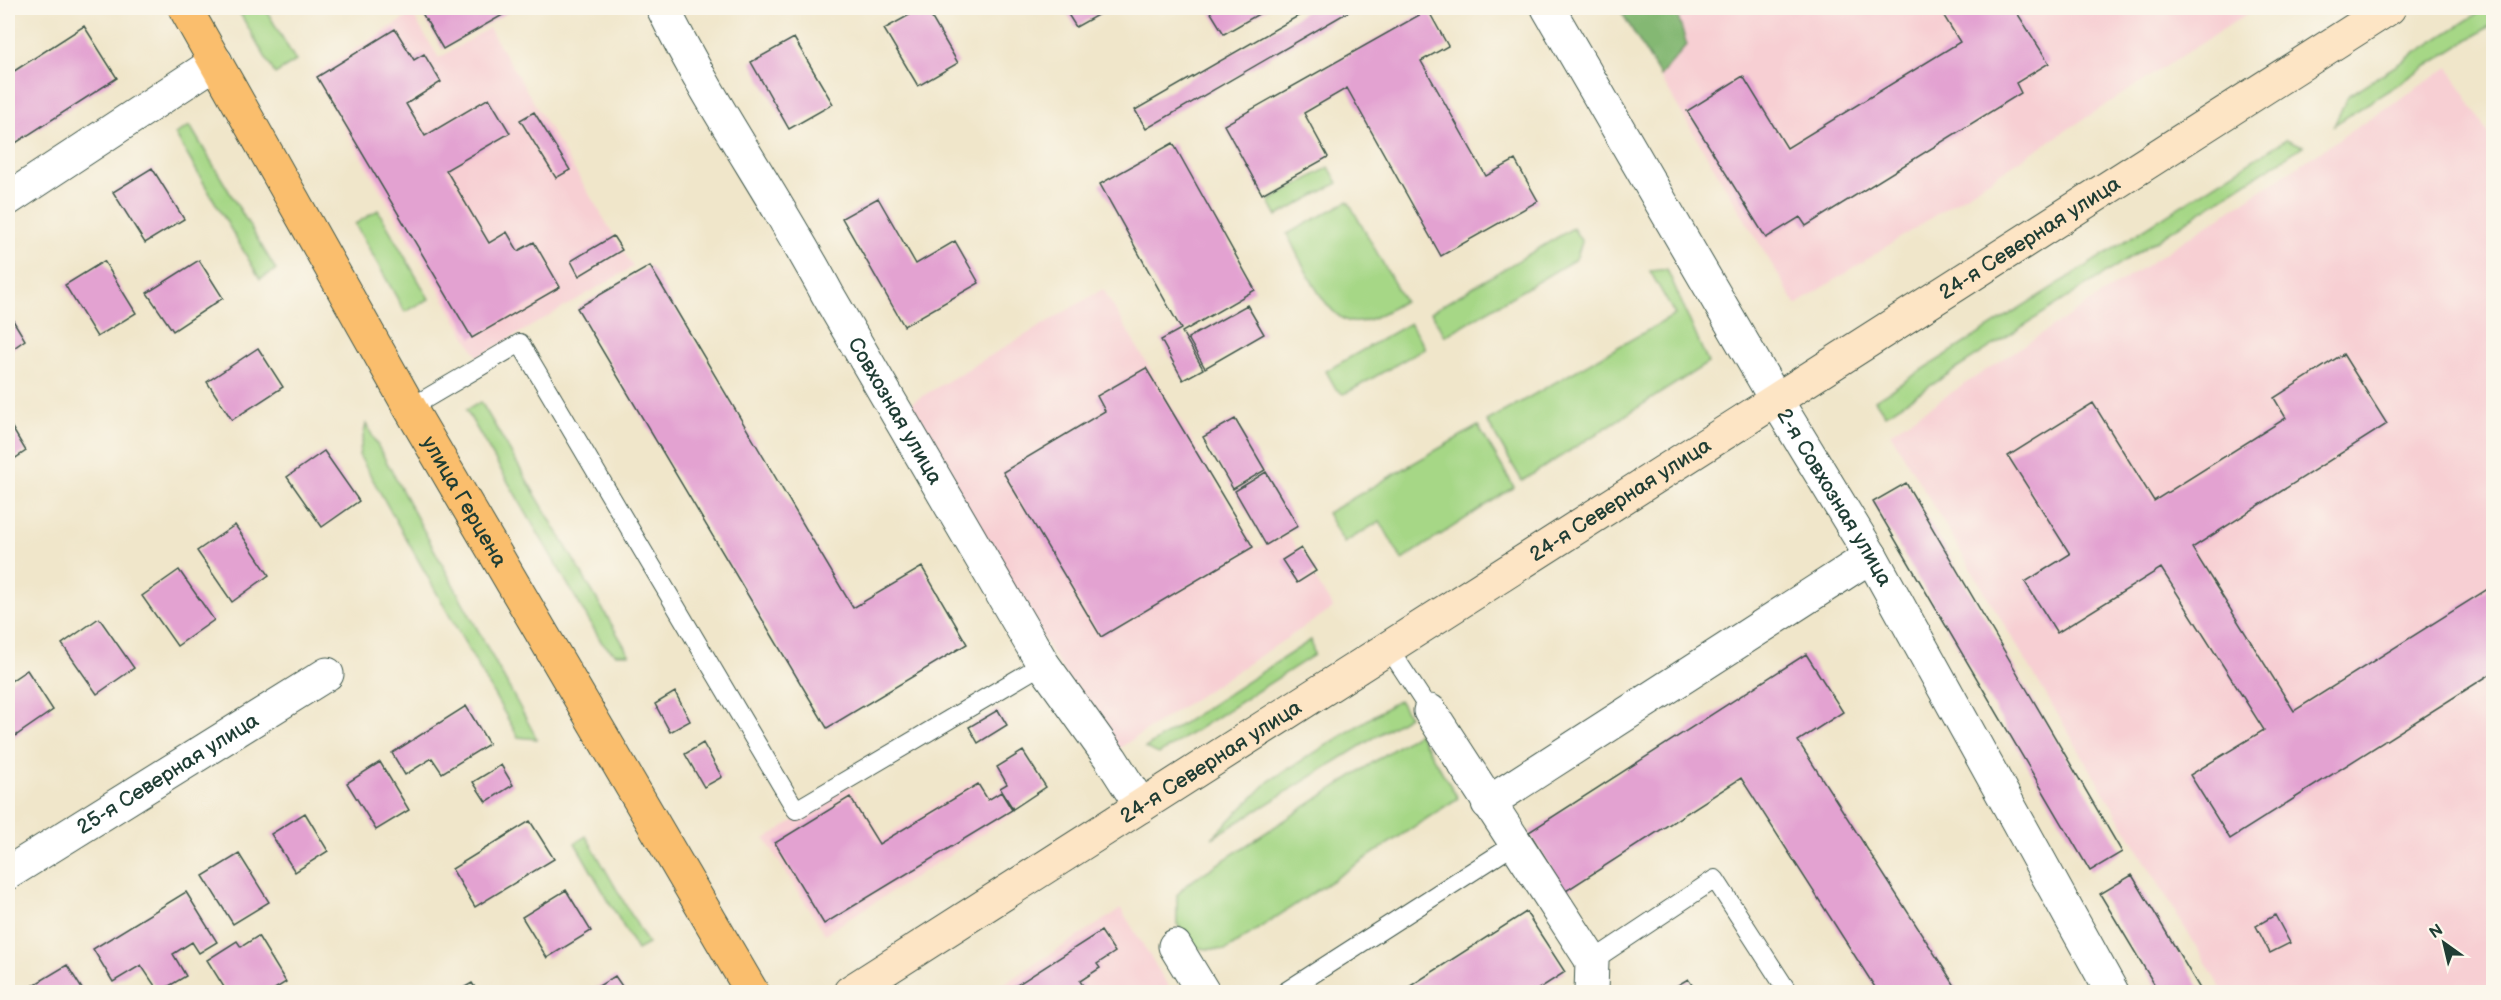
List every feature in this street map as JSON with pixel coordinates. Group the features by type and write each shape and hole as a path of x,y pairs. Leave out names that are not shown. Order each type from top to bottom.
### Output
{"main road":[{"name":"улица Герцена","path":"185,8 410,408 752,993"},
{"name":"24-я Северная улица","path":"850,993 2389,8"}],"street":[{"name":"Совхозная улица","path":"663,8 717,107 788,222 828,295 1043,664 1111,759 1141,806"},
{"name":"2-я Совхозная улица","path":"1548,8 1776,400 1871,556 2112,993"},
{"path":"8,199 216,62"},
{"path":"1488,803 1871,556"},
{"name":"25-я Северная улица","path":"8,873 327,674"},
{"path":"1430,711 1515,844 1591,977"},
{"path":"1175,946 1203,993"}],"lane":[{"path":"410,408 520,343 796,810 1043,664"},
{"path":"1388,647 1430,711"},
{"path":"1285,993 1515,844"},
{"path":"1591,977 1715,879 1788,993"}],"shaded area":[{"path":"1619,8 2256,8 1796,305"},
{"path":"412,14 439,58 489,28 633,267 478,357 313,75"},
{"path":"2449,67 2494,144 2493,992 2223,992 1890,433"},
{"path":"1103,289 1256,549 1288,534 1333,608 1112,753 904,407"},
{"path":"977,778 988,795 1000,789 1015,813 825,934 765,839 849,785 883,837"},
{"path":"1121,909 1172,992 991,992"}],"green space":[{"path":"237,8 265,8 296,61 275,74"},
{"path":"1619,8 1675,8 1687,45 1660,76"},
{"path":"2486,8 2493,8 2493,24 2334,125 2348,96"},
{"path":"190,126 276,270 260,279 175,134"},
{"path":"2286,139 2303,146 1885,415 1875,400"},
{"path":"1329,167 1338,183 1277,216 1269,201"},
{"path":"1348,201 1404,301 1379,315 1359,322 1342,318 1323,299 1287,234"},
{"path":"378,210 429,299 405,312 355,224"},
{"path":"1573,228 1582,242 1576,259 1445,336 1431,312"},
{"path":"1667,269 1708,363 1522,481 1487,421 1675,315 1650,271"},
{"path":"1410,323 1425,348 1350,391 1343,394 1336,389 1326,371"},
{"path":"481,402 629,654 616,654 602,643 466,410"},
{"path":"366,424 537,739 518,737 359,455"},
{"path":"1478,426 1514,487 1402,560 1380,521 1344,543 1327,513"},
{"path":"1311,640 1314,655 1159,754 1145,748"},
{"path":"1399,700 1409,716 1212,838 1269,781"},
{"path":"1418,733 1458,798 1226,950 1196,948 1177,924 1177,895 1187,884"},
{"path":"586,836 648,944 637,950 575,843"}],"building":[{"path":"419,8 515,8 443,49"},
{"path":"926,8 958,63 918,86 884,29"},
{"path":"1064,8 1110,8 1076,27"},
{"path":"1208,8 1269,8 1224,34"},
{"path":"1312,8 1355,8 1146,129 1135,110"},
{"path":"1939,8 2014,8 2049,63 2016,83 2021,93 1806,226 1800,217 1766,238 1687,111 1743,76 1787,148 1960,42"},
{"path":"1428,10 1448,46 1421,61 1486,176 1515,160 1538,201 1441,256 1347,88 1304,113 1328,157 1262,194 1224,125"},
{"path":"84,26 117,78 8,148 8,75"},
{"path":"395,29 414,60 424,54 441,82 406,104 425,136 489,98 510,133 446,170 489,243 507,232 518,251 534,242 560,287 472,338 317,77"},
{"path":"794,38 833,104 789,129 751,62"},
{"path":"534,112 570,170 556,178 520,120"},
{"path":"1173,143 1255,290 1182,332 1203,369 1183,380 1161,340 1181,329 1100,184"},
{"path":"152,168 184,219 145,243 113,192"},
{"path":"878,198 916,264 955,241 979,283 904,326 842,218"},
{"path":"613,236 622,250 579,276 571,261"},
{"path":"199,260 223,298 173,331 147,293"},
{"path":"104,261 136,313 97,337 65,285"},
{"path":"650,266 853,608 922,567 967,644 827,728 577,308"},
{"path":"1247,305 1264,334 1205,368 1188,338"},
{"path":"8,312 25,340 8,352"},
{"path":"258,348 283,387 232,420 207,382"},
{"path":"2343,354 2387,424 2192,548 2294,711 2494,585 2494,672 2230,839 2190,775 2264,730 2161,568 2057,633 2025,582 2070,554 2008,456 2093,403 2154,501 2286,418 2274,398"},
{"path":"1146,368 1253,547 1101,637 1003,472 1105,411 1097,396"},
{"path":"1235,419 1265,470 1233,489 1203,437"},
{"path":"8,421 26,451 8,463"},
{"path":"324,451 359,501 322,527 287,477"},
{"path":"1266,472 1298,526 1266,545 1235,491"},
{"path":"1906,483 2122,852 2090,871 1873,502"},
{"path":"235,525 269,575 232,602 197,551"},
{"path":"1301,548 1316,571 1297,583 1282,560"},
{"path":"179,570 214,620 177,646 142,596"},
{"path":"99,618 134,668 97,694 62,644"},
{"path":"1806,654 1843,712 1798,741 1959,992 1878,992 1741,778 1566,891 1529,832"},
{"path":"27,670 53,710 8,741 8,683"},
{"path":"675,692 690,721 670,732 655,704"},
{"path":"466,706 489,744 442,773 432,758 405,775 392,753"},
{"path":"998,710 1007,725 978,743 969,727"},
{"path":"703,743 722,777 704,787 685,754"},
{"path":"1023,751 1046,787 1013,809 1000,788 1007,784 997,767"},
{"path":"380,762 409,810 376,830 347,783"},
{"path":"501,765 513,785 486,802 473,782"},
{"path":"978,784 988,800 1001,792 1012,810 824,924 775,843 850,797 879,844"},
{"path":"305,813 328,851 295,872 271,834"},
{"path":"530,821 554,859 475,907 452,869"},
{"path":"239,854 269,902 233,924 203,876"},
{"path":"2132,875 2202,992 2159,992 2100,894"},
{"path":"566,890 591,931 547,958 522,917"},
{"path":"186,892 217,942 199,953 192,942 173,954 186,976 159,992 141,965 113,982 93,949"},
{"path":"1526,912 1565,972 1534,992 1401,992"},
{"path":"2275,915 2290,943 2270,953 2256,926"},
{"path":"1101,931 1115,952 1097,964 1100,968 1080,981 1087,992 1006,992"},
{"path":"258,936 286,982 270,992 227,992 207,960 237,941 241,947"},
{"path":"67,965 84,992 22,992"},
{"path":"615,976 626,992 589,992"},
{"path":"1688,979 1697,992 1666,992"},
{"path":"472,983 478,992 456,992"}]}
